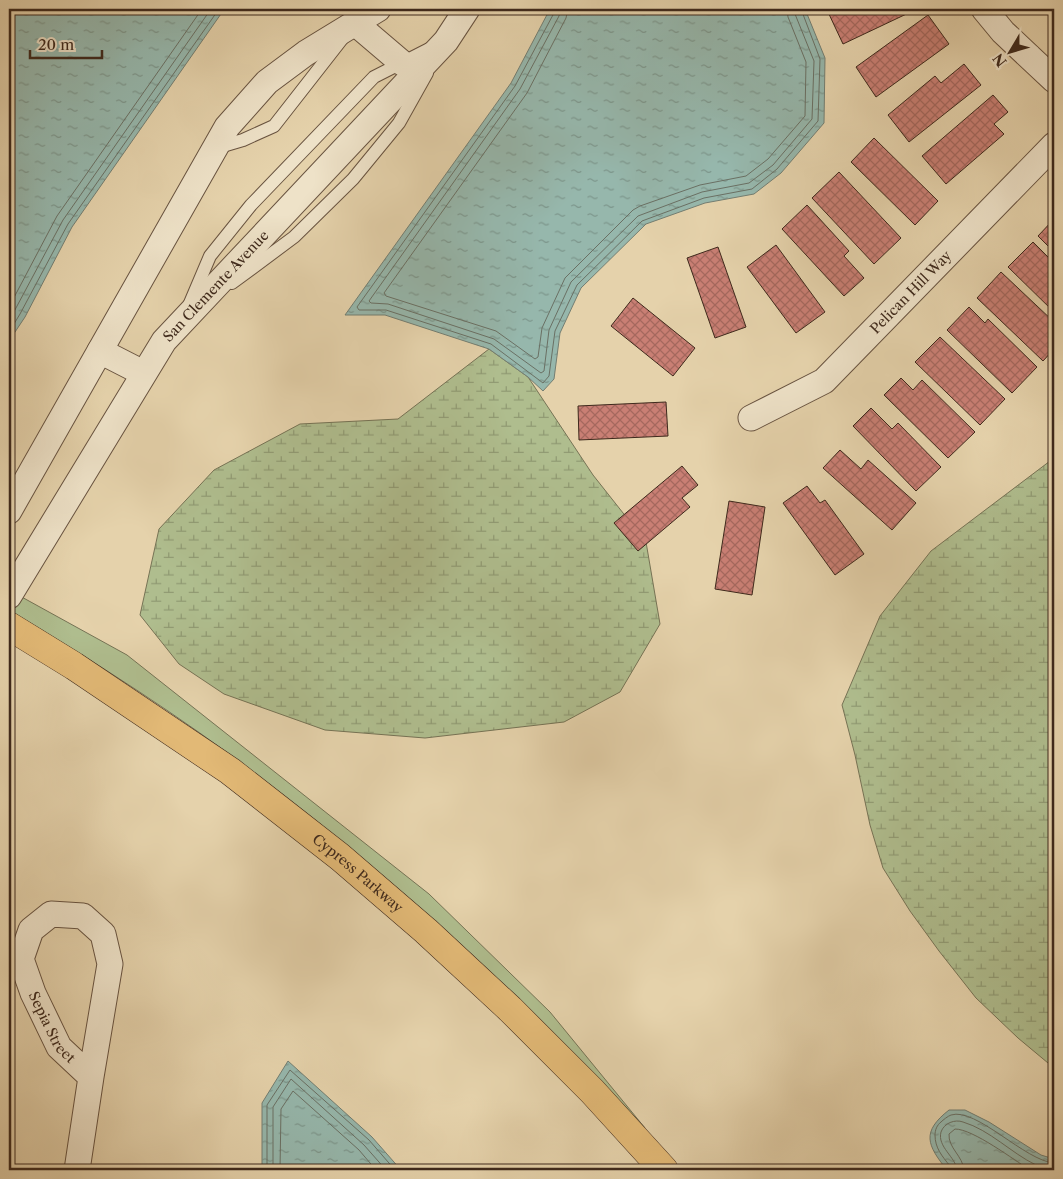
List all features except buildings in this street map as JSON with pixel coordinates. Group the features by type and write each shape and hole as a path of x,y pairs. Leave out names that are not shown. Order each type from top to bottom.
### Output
{"main road":[{"name":"Cypress Parkway","path":"9,626 74,666 230,771 340,857 426,931 510,1009 592,1091 664,1170"}],"street":[{"path":"9,511 227,126 267,82 306,53 378,9"},
{"name":"San Clemente Avenue","path":"9,596 164,341 446,41 467,9"},
{"path":"984,9 1003,32 1054,80"},
{"path":"355,23 402,63"},
{"name":"Pelican Hill Way","path":"751,418 824,380 1054,145"},
{"path":"100,351 143,374"},
{"name":"Sepia Street","path":"77,1170 90,1077 110,964 103,934 83,916 51,914 31,930 22,959 33,994 59,1047 90,1077"}],"lane":[{"path":"214,148 243,140 274,126 355,23"},
{"path":"184,319 210,256 251,205 374,77 446,41"}],"green space":[{"path":"489,349 528,377 593,475 646,542 660,624 620,692 564,722 425,738 325,730 224,694 179,664 140,615 159,529 214,470 300,424 398,419"},
{"path":"1054,458 1054,1068 1018,1038 976,998 910,911 883,868 870,825 842,705 880,616 931,551"},
{"path":"9,590 127,655 429,894 550,1012 645,1128 508,988 412,900 312,817 199,732 9,610"}],"water":[{"path":"9,9 227,9 223,11 72,227 25,317 9,341"},
{"path":"550,9 805,9 825,58 824,123 781,173 754,194 705,203 646,224 581,288 560,333 554,379 543,391 528,377 489,349 385,315 345,315 511,83"},
{"path":"288,1061 372,1137 401,1170 262,1170 262,1103"},
{"path":"949,1110 965,1110 989,1122 1041,1155 1054,1159 1054,1170 947,1170 931,1146 930,1139 934,1125"}]}
